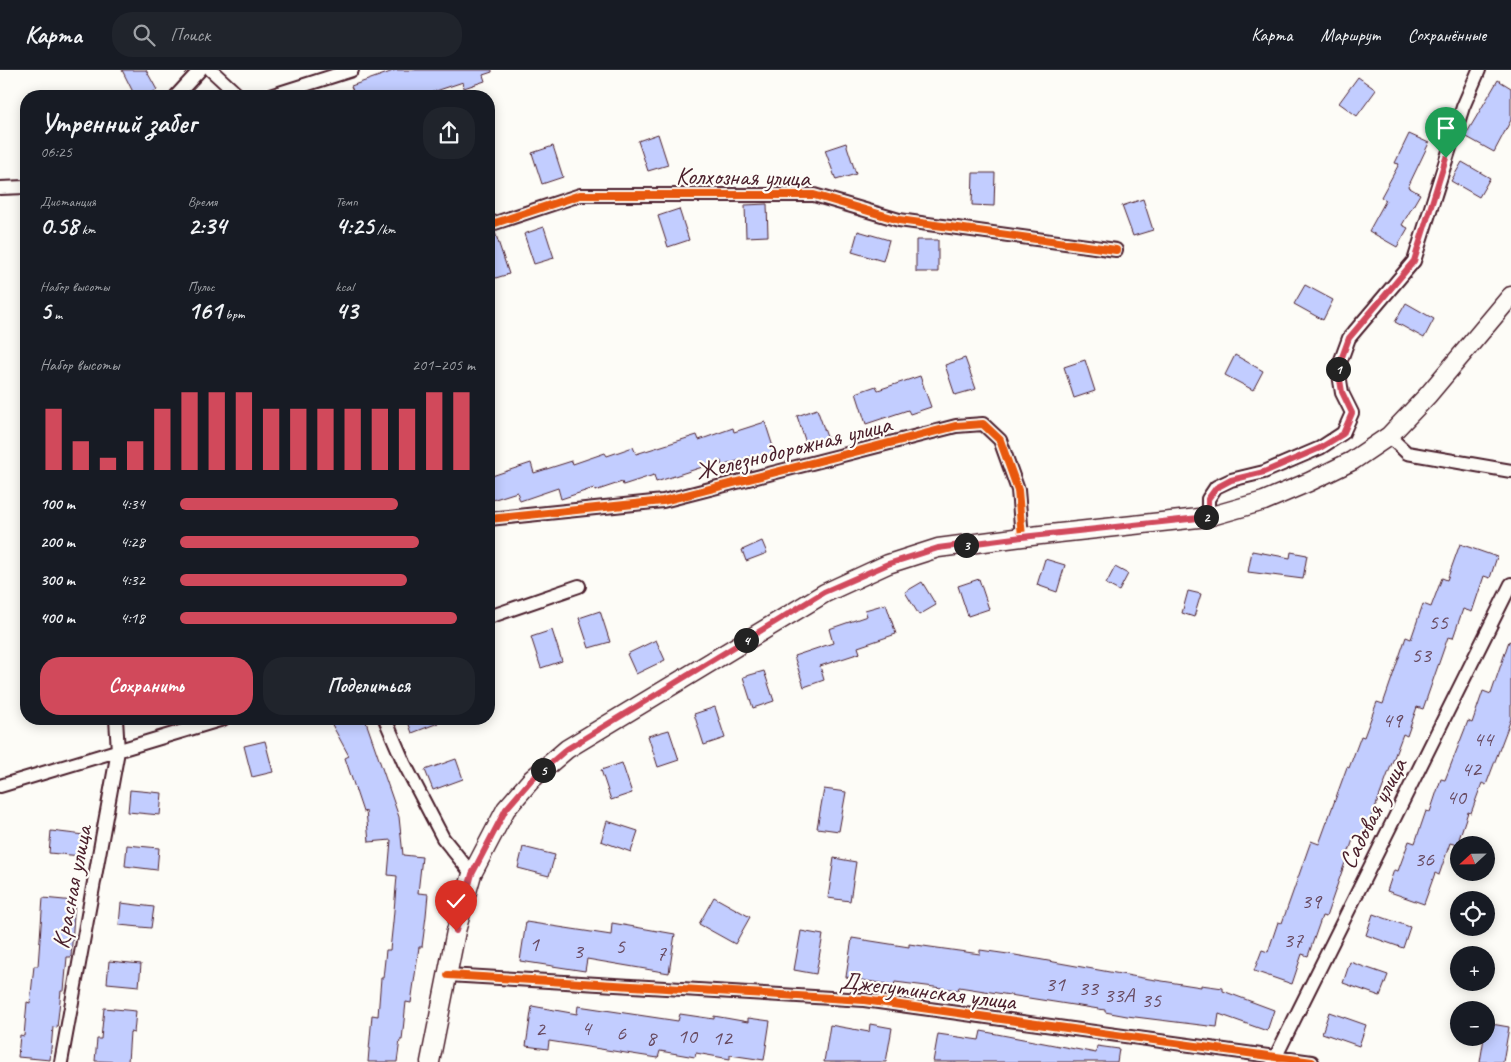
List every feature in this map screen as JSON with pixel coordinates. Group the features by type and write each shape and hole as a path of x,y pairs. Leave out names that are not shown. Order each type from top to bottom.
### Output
{"main road":[{"path":"430,1062 456,931 472,874 506,809 532,779 567,749 824,592 888,564 938,548 1208,517 1264,501 1309,482 1352,461 1389,436 1428,395 1511,296"}],"street":[{"path":"182,90 200,70"},
{"path":"211,70 233,90"},
{"path":"289,90 352,70"},
{"path":"1208,517 1208,499 1216,488 1231,480 1264,472 1312,452 1343,434 1352,413 1342,392 1338,368 1349,338 1414,261 1463,107 1479,70"},
{"path":"0,188 20,187"},
{"name":"Колхозная улица","path":"495,223 580,196 814,195 898,220 1116,250"},
{"name":"Железнодорожная улица","path":"495,518 663,501 956,426 984,424 1000,440 1018,490 1022,537"},
{"path":"1389,436 1407,453 1511,471"},
{"name":"Садовая улица","path":"1274,1059 1511,584"},
{"path":"495,614 579,586"},
{"name":"Красная улица","path":"61,1062 118,751 116,725"},
{"path":"0,786 202,725"},
{"path":"388,725 404,763 443,838 472,874"},
{"name":"Джегутинская улица","path":"448,974 864,1000 1274,1059 1312,1062"}],"building":[{"path":"122,70 146,70 157,90 132,90"},
{"path":"396,70 492,70 492,72 483,75 485,81 464,88 463,82 439,90 353,90 351,86"},
{"path":"1358,77 1376,90 1357,116 1339,103"},
{"path":"1498,80 1511,88 1511,120 1494,152 1465,136"},
{"path":"658,134 668,165 648,171 638,141"},
{"path":"1409,134 1429,143 1408,187 1420,194 1402,225 1408,228 1397,247 1369,231 1386,200 1381,197 1399,164 1395,163"},
{"path":"846,143 856,174 836,180 825,150"},
{"path":"553,146 563,177 542,184 532,153"},
{"path":"1462,162 1490,178 1479,197 1451,181"},
{"path":"973,173 995,173 994,206 972,205"},
{"path":"1143,199 1153,230 1133,236 1122,206"},
{"path":"767,204 768,236 746,237 745,205"},
{"path":"679,209 689,240 668,247 658,216"},
{"path":"544,227 554,258 534,264 524,234"},
{"path":"858,231 889,240 883,261 852,252"},
{"path":"495,232 509,274 495,278"},
{"path":"916,240 938,240 938,272 916,272"},
{"path":"1305,285 1333,300 1323,320 1294,304"},
{"path":"1406,303 1434,319 1424,338 1395,322"},
{"path":"1235,355 1263,371 1253,390 1225,375"},
{"path":"965,358 976,389 955,395 945,365"},
{"path":"1085,360 1095,391 1074,398 1064,367"},
{"path":"920,376 931,407 910,414 908,410 866,424 856,393 876,386 878,390"},
{"path":"817,409 828,440 807,446 797,416"},
{"path":"765,422 775,453 754,460 753,456 722,466 721,461 656,482 654,475 623,485 622,482 595,491 594,488 561,499 558,488 520,501 517,492 495,499 495,475 531,463 534,473 572,461 573,464 605,453 607,456 633,447 636,454 697,435 699,440 733,428 734,432"},
{"path":"762,541 767,553 746,561 742,550"},
{"path":"1460,544 1497,557 1490,578 1484,576 1472,612 1463,609 1453,638 1448,637 1423,709 1417,707 1407,736 1403,734 1364,837 1355,834 1326,917 1322,916 1308,956 1302,954 1292,984 1254,971 1262,950 1268,952 1278,922 1282,923 1311,841 1319,844 1347,767 1349,768 1361,736 1364,737 1377,702 1383,704 1406,637 1411,639 1423,604 1431,607 1442,578 1447,580"},
{"path":"1252,551 1290,558 1291,552 1307,555 1303,579 1248,572"},
{"path":"1045,559 1065,565 1057,592 1037,585"},
{"path":"1115,567 1128,574 1119,591 1106,584"},
{"path":"979,579 989,609 968,616 958,586"},
{"path":"922,582 936,605 919,615 905,592"},
{"path":"1188,591 1201,594 1194,617 1182,613"},
{"path":"886,604 896,634 858,647 860,653 820,666 824,680 804,687 794,656 833,643 829,629 867,616 865,610"},
{"path":"600,611 610,642 589,648 579,618"},
{"path":"552,630 562,661 541,668 531,637"},
{"path":"656,640 665,660 636,674 627,654"},
{"path":"1509,641 1511,642 1511,719 1486,785 1482,783 1471,813 1468,812 1460,836 1450,836 1450,843 1439,875 1435,873 1424,904 1387,891 1394,870 1398,871 1409,841 1415,843 1426,811 1430,812 1441,779 1445,780 1468,721 1472,723 1483,691 1491,694"},
{"path":"764,671 774,701 753,708 743,677"},
{"path":"715,707 725,738 704,745 694,714"},
{"path":"332,725 367,725 399,817 403,855 422,857 418,893 428,894 422,947 419,947 411,1003 406,1002 402,1040 400,1040 397,1062 368,1062 372,1015 378,1016 381,978 383,978 386,950 390,950 397,876 388,875 391,840 369,842 366,811 363,812 345,758 349,756"},
{"path":"409,725 433,725 412,733"},
{"path":"669,730 679,760 658,767 648,736"},
{"path":"265,741 273,772 252,777 244,746"},
{"path":"456,759 463,779 433,790 425,770"},
{"path":"622,763 632,793 611,800 601,770"},
{"path":"824,789 846,792 839,831 817,828"},
{"path":"130,790 162,793 160,815 128,812"},
{"path":"607,821 638,831 631,852 601,841"},
{"path":"51,831 84,835 81,856 49,853"},
{"path":"127,845 159,848 157,870 125,866"},
{"path":"523,847 555,855 549,876 518,868"},
{"path":"834,858 856,862 850,901 828,898"},
{"path":"714,897 750,917 735,944 699,924"},
{"path":"43,898 75,901 71,957 67,957 64,991 61,991 57,1028 53,1027 50,1060 18,1057 20,1035 24,1036 27,1002 30,1003 34,966 38,966"},
{"path":"121,903 154,907 151,928 119,925"},
{"path":"1373,914 1410,927 1403,948 1366,935"},
{"path":"526,922 611,935 612,923 675,934 669,973 587,959 585,971 520,961"},
{"path":"801,931 823,935 816,974 794,970"},
{"path":"852,938 909,947 909,944 980,954 980,950 1143,978 1201,987 1201,985 1223,988 1223,991 1274,1010 1267,1031 1219,1014 1217,1027 1127,1016 1105,1012 1105,1010 959,987 958,990 895,982 894,985 867,981 846,977"},
{"path":"109,961 141,964 139,986 107,983"},
{"path":"1350,962 1388,975 1380,996 1343,983"},
{"path":"532,1006 577,1014 578,1006 678,1021 680,1014 714,1019 714,1016 748,1022 748,1018 770,1021 764,1060 730,1055 730,1059 696,1053 695,1057 660,1051 658,1058 549,1041 548,1049 526,1046"},
{"path":"104,1008 136,1011 134,1033 130,1032 128,1062 95,1061 97,1039 101,1039"},
{"path":"1329,1012 1366,1025 1359,1046 1322,1033"},
{"path":"870,1024 892,1028 886,1062 824,1062 830,1025 869,1032"},
{"path":"1495,1025 1509,1027 1503,1062 1480,1062 1483,1046 1495,1046"},
{"path":"981,1031 1096,1053 1097,1046 1119,1049 1117,1062 933,1062 938,1034 979,1040"}],"cycle path":[{"path":"495,223 580,195 814,195 899,220 1116,250"},
{"path":"495,518 663,501 956,426 983,424 1000,440 1018,490 1022,537"},
{"path":"448,975 864,1000 1312,1062"}],"route":[{"path":"456,931 472,874 486,846 506,809 532,779 567,749 824,592 888,564 938,548 1208,517 1208,499 1216,488 1231,480 1264,472 1320,448 1343,434 1352,413 1342,392 1338,368 1349,338 1414,261 1446,158"}]}
